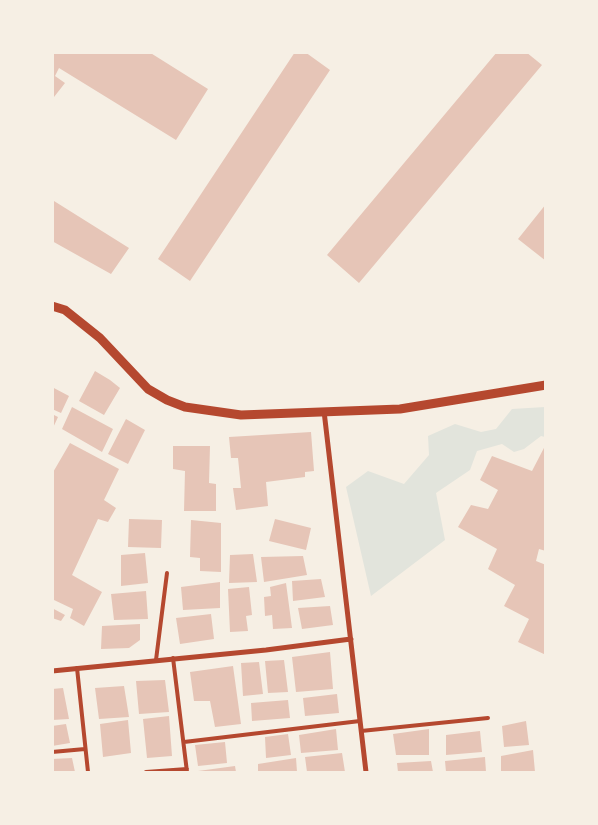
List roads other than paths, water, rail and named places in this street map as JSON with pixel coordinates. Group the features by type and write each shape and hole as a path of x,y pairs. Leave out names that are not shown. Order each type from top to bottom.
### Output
{"street":[{"path":"52,306 65,310 100,338 148,389 167,400 185,407 241,414 400,409 546,385"},
{"path":"324,410 366,772"},
{"path":"52,670 266,650 351,639"}],"lane":[{"path":"156,660 167,573"},
{"path":"146,772 187,770 173,658"},
{"path":"77,668 88,772"},
{"path":"361,731 488,718"},
{"path":"184,742 360,721"},
{"path":"52,752 86,749"}]}
